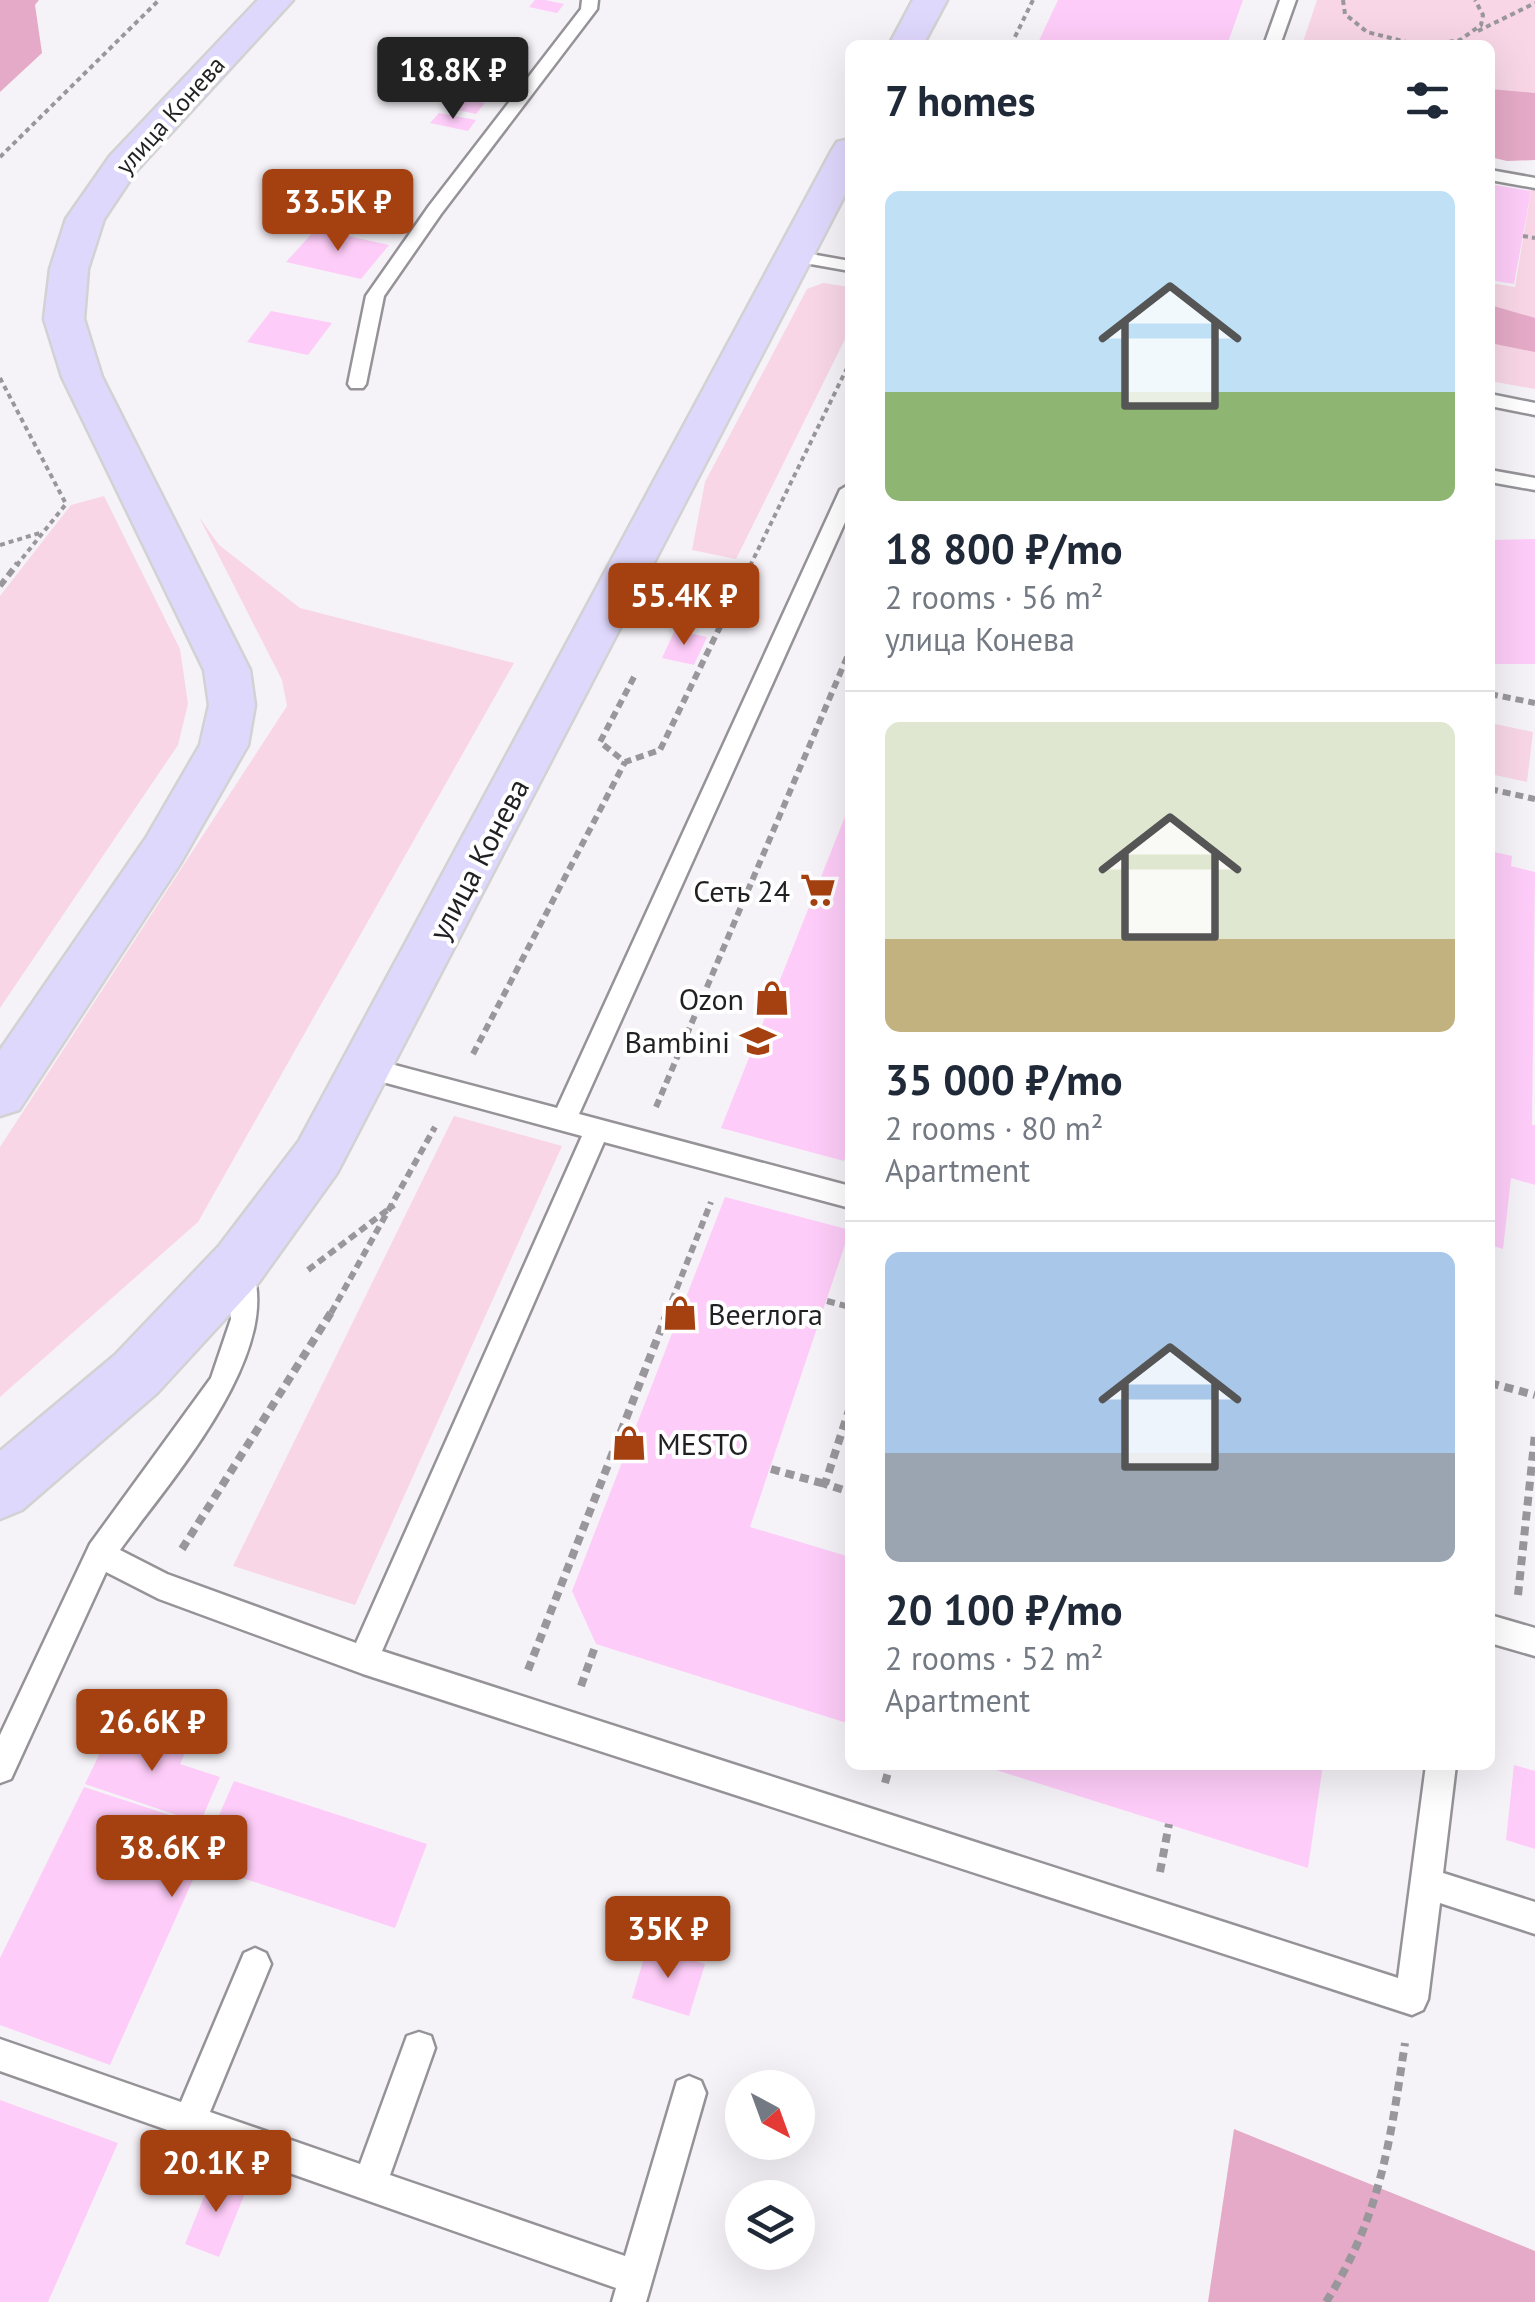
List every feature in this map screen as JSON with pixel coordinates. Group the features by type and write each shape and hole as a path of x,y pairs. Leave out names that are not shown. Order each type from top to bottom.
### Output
{"main road":[{"name":"улица Конева","path":"0,1094 163,851 224,745 232,705 227,670 82,378 64,319 68,269 85,219 123,164 276,0"},
{"path":"909,40 930,0"},
{"name":"улица Конева","path":"0,1490 136,1374 241,1292 368,1068 845,159"}],"lane":[{"path":"357,384 374,296 434,210 589,9 590,0"},
{"path":"1274,40 1288,0"},
{"path":"1495,177 1535,183"},
{"path":"794,256 845,265"},
{"path":"1495,401 1535,409"},
{"path":"1495,477 1535,484"},
{"path":"564,1121 845,501"},
{"path":"368,1068 845,1196"},
{"path":"363,1660 598,1130"},
{"path":"0,1768 100,1554 223,1384 241,1292"},
{"path":"100,1554 159,1585 363,1660 1412,2000 1440,1770"},
{"path":"1427,1883 1535,1918"},
{"path":"190,2122 255,1964"},
{"path":"370,2184 419,2048"},
{"path":"0,2055 370,2184 633,2290 689,2093"}],"path":[{"path":"0,157 159,0"},
{"path":"1013,40 1032,0"},
{"path":"1344,0 1345,14 1354,24 1388,40"},
{"path":"1473,34 1483,16 1474,0"},
{"path":"1460,40 1535,3"},
{"path":"1523,236 1535,238"},
{"path":"159,1585 306,1356 396,1203 625,762 660,750 845,372"},
{"path":"0,378 66,504 0,586"},
{"path":"0,546 44,532"},
{"path":"665,614 674,598 742,581"},
{"path":"625,762 600,742 641,662"},
{"path":"651,1118 845,662"},
{"path":"1495,695 1535,703"},
{"path":"1495,790 1535,799"},
{"path":"527,1672 725,1164"},
{"path":"241,1292 396,1203"},
{"path":"827,1302 845,1307"},
{"path":"1495,1383 1535,1394"},
{"path":"825,1484 845,1422"},
{"path":"1513,1635 1535,1434"},
{"path":"771,1469 845,1490"},
{"path":"559,1588 572,1592"},
{"path":"580,1688 596,1644"},
{"path":"884,1786 889,1770"},
{"path":"1160,1873 1169,1824"},
{"path":"1326,2302 1351,2263 1386,2170 1412,2000"}],"shaded area":[{"path":"0,0 39,0 35,5 42,53 0,92"},
{"path":"1317,0 1535,0 1535,158 1495,152 1495,40 1304,40"},
{"path":"1495,89 1535,93 1535,160 1495,158"},
{"path":"1532,185 1535,389 1495,382 1495,284 1515,287"},
{"path":"823,283 845,286 845,339 736,559 692,550 705,482 807,289"},
{"path":"1495,306 1535,318 1535,352 1495,344"},
{"path":"104,496 180,649 188,704 178,745 0,1008 0,596 71,505"},
{"path":"199,517 219,545 300,608 514,663 198,1222 0,1397 0,1147 287,706 282,680"},
{"path":"1495,724 1533,732 1527,782 1495,775"},
{"path":"454,1116 562,1146 355,1605 233,1566"},
{"path":"1234,2129 1535,2251 1535,2302 1208,2302"}],"building":[{"path":"535,0 564,4 557,13 529,7"},
{"path":"1058,0 1243,0 1229,40 1039,40"},
{"path":"463,86 495,92 488,99 457,93"},
{"path":"453,97 485,103 476,114 444,107"},
{"path":"439,113 476,120 468,131 430,123"},
{"path":"1495,185 1531,191 1514,284 1495,281"},
{"path":"316,229 389,245 361,279 286,262"},
{"path":"271,311 332,323 308,355 247,342"},
{"path":"1535,539 1535,664 1495,664 1495,540"},
{"path":"675,630 707,637 694,665 662,658"},
{"path":"845,817 844,1161 721,1128"},
{"path":"1495,852 1512,856 1511,866 1535,872 1535,1185 1511,1178 1503,1249 1495,1247"},
{"path":"725,1197 845,1229 845,1245 750,1527 845,1556 845,1722 596,1644 572,1591"},
{"path":"114,1724 187,1748 180,1764 220,1777 200,1823 85,1784"},
{"path":"1514,1765 1535,1771 1535,1849 1506,1840"},
{"path":"996,1770 1322,1770 1308,1868"},
{"path":"234,1781 427,1844 395,1928 200,1864 110,2065 0,2025 0,1958 84,1787 213,1829"},
{"path":"648,1945 705,1964 689,2016 632,1998"},
{"path":"0,2100 118,2143 48,2302 0,2302"},
{"path":"214,2172 248,2186 219,2257 185,2244"}],"place":[{"name":"Сеть 24","path":"818,890"},
{"name":"Ozon","path":"772,998"},
{"name":"Bambini","path":"758,1041"},
{"name":"Beerлога","path":"680,1313"},
{"name":"MESTO","path":"629,1443"}]}
